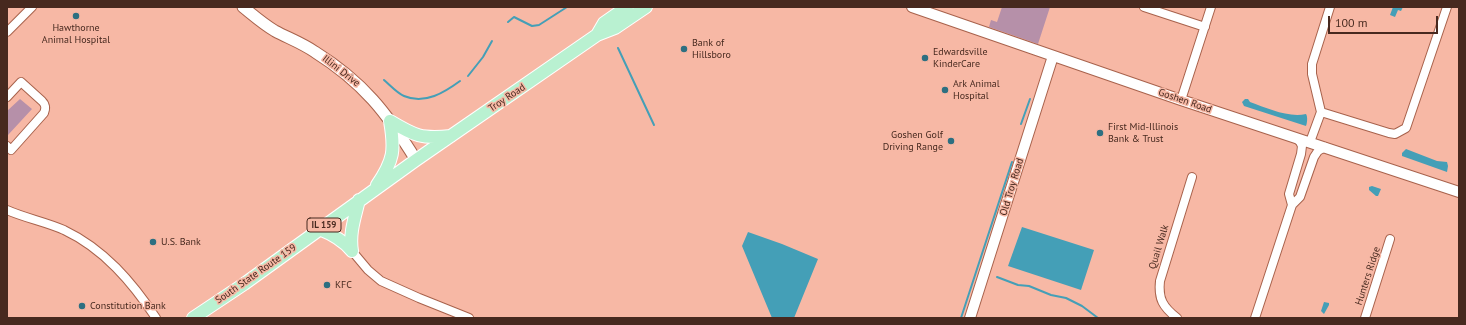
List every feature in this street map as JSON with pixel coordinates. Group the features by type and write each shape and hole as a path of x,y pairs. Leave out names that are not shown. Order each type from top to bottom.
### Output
{"main road":[{"name":"Illini Drive","path":"243,7 275,31 315,52 340,68 368,93 390,121 416,160"},
{"name":"Troy Road","path":"597,36 604,23 627,7"},
{"name":"Troy Road","path":"416,160 597,36 615,28 646,7"},
{"path":"390,121 417,135 426,137 452,136"},
{"path":"374,190 384,175 393,154 394,144 390,121"},
{"name":"South State Route 159","path":"193,318 244,284 416,160"},
{"path":"352,251 351,230 359,200"},
{"path":"319,229 335,236 352,251"}],"street":[{"path":"7,32 32,7"},
{"name":"Goshen Road","path":"912,7 1181,100 1459,192"},
{"path":"1144,7 1205,27"},
{"path":"1181,100 1211,7"},
{"path":"1310,142 1321,112 1312,74 1312,64 1330,7"},
{"path":"1321,112 1389,133 1395,134 1406,128 1447,7"},
{"name":"Old Troy Road","path":"970,318 1053,56"},
{"path":"7,97 21,82 46,106 44,113 8,151"},
{"path":"1292,205 1289,194 1302,146 1295,138"},
{"path":"1255,318 1292,205 1300,197 1314,157 1318,151 1325,147"},
{"name":"Quail Walk","path":"1177,318 1169,311 1160,298 1160,281 1192,177"},
{"path":"7,210 64,230 90,246 121,272 156,318"},
{"name":"Hunters Ridge","path":"1365,318 1390,240"},
{"path":"352,251 368,270 381,281 418,298 470,318"}],"shaded area":[{"path":"1002,7 1050,7 1038,44 989,27 991,20 997,22"},
{"path":"20,99 32,109 8,135 7,111"}],"water":[{"path":"1393,7 1403,7 1401,11 1398,10 1395,17 1390,15"},
{"path":"1245,99 1285,114 1306,114 1306,126 1244,106 1242,102"},
{"path":"1406,149 1437,161 1447,162 1447,172 1402,156 1402,153"},
{"path":"1372,186 1381,189 1378,196 1369,190 1369,187"},
{"path":"1022,227 1094,250 1081,290 1008,266"},
{"path":"748,232 818,259 794,318 772,318 742,246"},
{"path":"1324,302 1329,303 1329,305 1324,314 1321,311"}],"waterway":[{"path":"508,22 514,17 532,26 539,25 567,7"},
{"path":"468,76 483,57 492,41"},
{"path":"618,48 654,125"},
{"path":"384,80 401,95 420,99 441,93 460,81"},
{"path":"1021,124 1030,99"},
{"path":"961,318 1012,162"},
{"path":"997,277 1018,285 1029,286 1051,295 1066,298 1082,306 1098,318"}],"place":[{"name":"Hawthorne Animal Hospital","path":"76,16"},
{"name":"Bank of Hillsboro","path":"684,49"},
{"name":"Edwardsville KinderCare","path":"925,58"},
{"name":"Ark Animal Hospital","path":"945,90"},
{"name":"First Mid-Illinois Bank & Trust","path":"1100,133"},
{"name":"Goshen Golf Driving Range","path":"951,141"},
{"name":"U.S. Bank","path":"153,242"},
{"name":"KFC","path":"327,285"},
{"name":"Constitution Bank","path":"82,306"}]}
